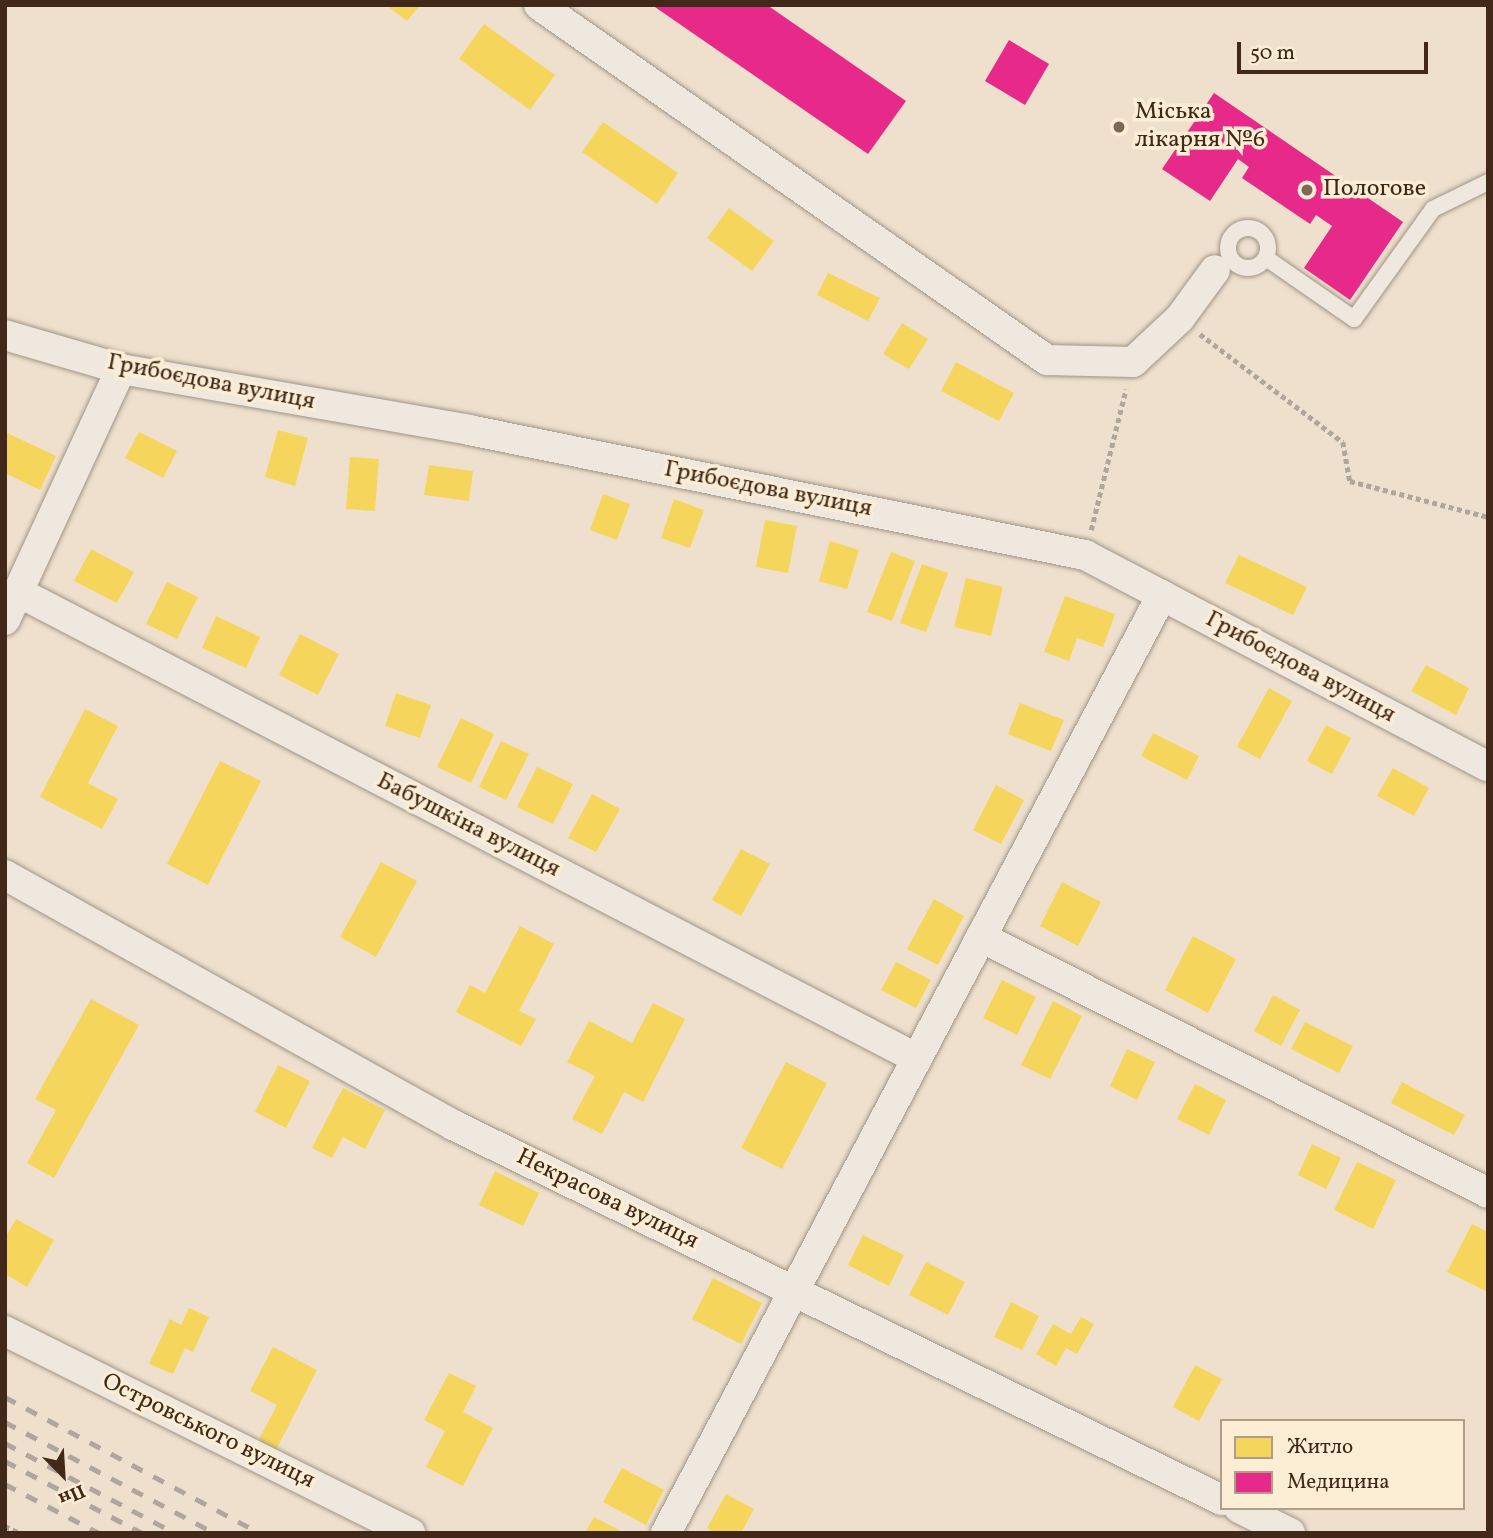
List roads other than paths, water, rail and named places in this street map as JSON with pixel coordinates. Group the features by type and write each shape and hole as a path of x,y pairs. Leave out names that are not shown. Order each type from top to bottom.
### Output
{"street":[{"path":"539,5 1047,360 1133,362 1180,318 1222,264"},
{"name":"Грибоєдова вулиця","path":"5,335 121,369 469,430 1085,555 1488,767"},
{"path":"5,620 20,593 121,369"},
{"name":"Бабушкіна вулиця","path":"20,593 916,1058"},
{"path":"666,1533 796,1293 916,1058 1162,595"},
{"name":"Некрасова вулиця","path":"5,875 453,1125 1220,1499"},
{"path":"981,937 1488,1193"},
{"name":"Островського вулиця","path":"5,1331 411,1533"},
{"path":"1243,1510 1290,1533"}],"lane":[{"path":"1266,258 1354,318 1433,209 1488,182"},
{"path":"1250,228 1266,239 1266,258 1249,269 1222,264 1232,236 1250,228"}],"railway":[{"path":"5,1397 260,1533"},
{"path":"5,1422 215,1533"},
{"path":"5,1443 175,1533"},
{"path":"5,1461 142,1533"},
{"path":"5,1484 99,1533"}],"place":[{"name":"Міська лікарня №6","path":"1119,127"},
{"name":"Пологове","path":"1307,190"}]}
